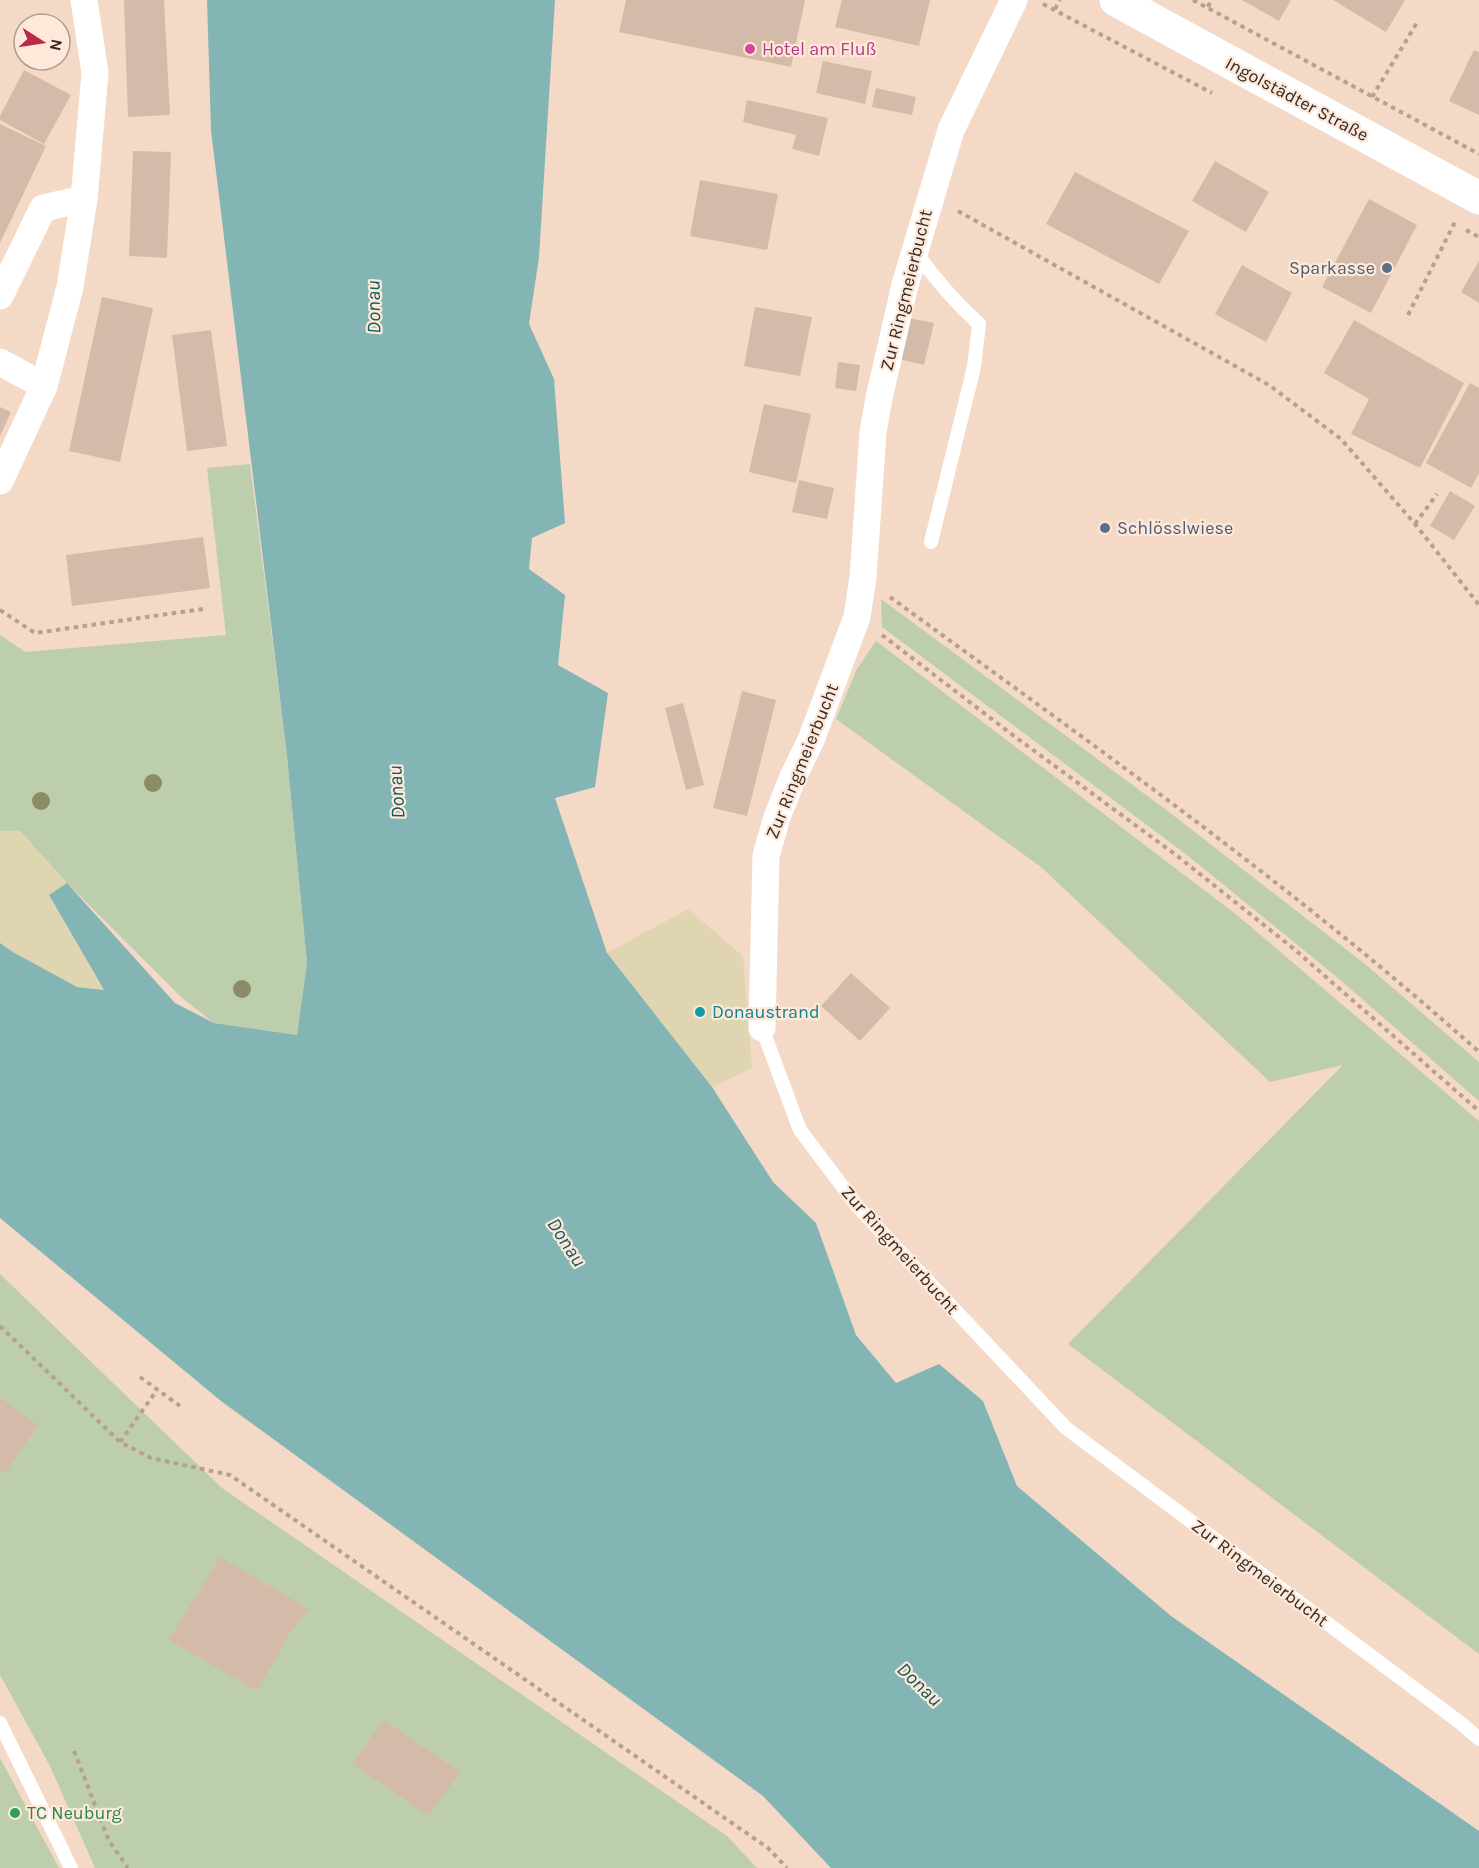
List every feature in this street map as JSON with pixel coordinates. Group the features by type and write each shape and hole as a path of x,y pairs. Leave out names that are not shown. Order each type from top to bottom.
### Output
{"main road":[{"name":"Ingolstädter Straße","path":"1116,0 1474,196"}],"street":[{"path":"0,481 44,386 70,287 84,199 95,73 84,0"},
{"name":"Zur Ringmeierbucht","path":"762,1028 766,856 777,817 793,777 812,740 857,617 873,432 905,285 951,130 1014,0"},
{"path":"0,296 43,208 84,199"},
{"path":"0,362 44,386"}],"lane":[{"path":"915,250 933,278 955,303 979,324 974,367 931,542"},
{"name":"Zur Ringmeierbucht","path":"762,1028 800,1130 858,1207 1066,1428 1479,1739"},
{"path":"0,1723 71,1868"}],"path":[{"path":"1055,9 1060,0"},
{"path":"1193,0 1479,154"},
{"path":"1208,7 1211,0"},
{"path":"1351,127 1418,21"},
{"path":"930,195 1269,385 1341,439 1415,524 1479,605"},
{"path":"1407,315 1474,196"},
{"path":"1415,524 1437,494"},
{"path":"862,577 1257,867 1384,970 1479,1052"},
{"path":"0,610 35,633 204,609"},
{"path":"857,617 1194,869 1294,949 1479,1111"},
{"path":"0,1326 120,1442 151,1458 230,1475 768,1848 787,1868"},
{"path":"140,1377 180,1406"},
{"path":"120,1442 158,1390"},
{"path":"74,1751 109,1841 128,1868"}],"green space":[{"path":"250,464 287,756 307,963 297,1035 214,1023 181,997 67,883 20,831 0,831 0,635 25,652 226,635 207,468"},
{"path":"881,599 1169,812 1365,964 1479,1062 1479,1101 1338,978 1187,855 882,627"},
{"path":"876,641 1237,915 1479,1121 1479,1654 1068,1344 1343,1065 1270,1082 1041,867 836,719 857,669"},
{"path":"0,1274 222,1488 727,1836 757,1868 95,1868 50,1766 0,1675"},
{"name":"TC Neuburg","path":"0,1758 59,1868 0,1868"}],"sand":[{"path":"0,831 20,831 67,883 49,896 104,991 77,987 0,943"},
{"name":"Donaustrand","path":"688,909 743,956 752,1068 712,1087 607,953"}],"water":[{"name":"Donau","path":"207,0 555,0 539,257 529,324 554,379 565,523 532,538 529,569 565,595 558,665 608,693 595,787 555,798 607,953 712,1087 773,1182 816,1223 856,1335 896,1383 939,1364 983,1401 1017,1486 1171,1616 1479,1831 1479,1868 831,1868 763,1796 221,1401 0,1218 0,943 77,987 104,990 49,895 67,883 175,1003 214,1023 297,1035 307,963 287,756 211,130"}],"building":[{"path":"124,0 164,0 170,115 128,117"},
{"name":"Hotel am Fluß","path":"626,0 805,0 791,67 619,32"},
{"path":"842,0 930,0 919,46 835,27"},
{"path":"1242,0 1291,0 1279,21"},
{"path":"1333,0 1405,0 1386,32"},
{"path":"1474,50 1479,52 1479,115 1449,101"},
{"path":"823,61 872,71 865,104 816,93"},
{"path":"23,72 28,72 71,95 44,144 0,120"},
{"path":"876,88 916,97 912,115 872,107"},
{"path":"747,100 828,118 819,156 792,149 796,135 743,122"},
{"path":"0,124 46,146 0,243"},
{"path":"133,151 171,152 167,258 129,256"},
{"path":"1215,161 1269,192 1246,232 1192,201"},
{"path":"1075,172 1189,231 1159,284 1046,224"},
{"path":"700,180 778,194 767,250 690,236"},
{"path":"1369,199 1417,225 1371,313 1322,287"},
{"path":"1479,261 1479,303 1461,292"},
{"path":"1242,265 1292,293 1266,342 1215,314"},
{"path":"102,297 153,308 120,462 69,451"},
{"path":"755,307 812,317 800,376 744,366"},
{"path":"908,318 934,323 924,365 899,359"},
{"path":"1354,320 1464,383 1420,468 1351,434 1369,399 1324,373"},
{"path":"211,330 227,446 187,451 172,335"},
{"path":"838,362 860,365 856,391 835,388"},
{"path":"1470,383 1479,388 1479,473 1471,488 1426,463"},
{"path":"764,404 811,414 796,483 749,472"},
{"path":"0,407 11,412 0,436"},
{"path":"799,480 834,488 827,519 792,512"},
{"path":"1450,491 1475,506 1454,540 1430,526"},
{"path":"203,537 210,588 72,606 66,555"},
{"path":"742,691 776,700 747,816 713,808"},
{"path":"683,703 704,785 686,790 665,708"},
{"path":"851,973 890,1008 860,1041 821,1006"},
{"path":"0,1398 38,1425 5,1473 0,1469"},
{"path":"220,1557 309,1609 290,1633 257,1691 169,1640"},
{"path":"383,1720 460,1772 429,1816 353,1764"}],"place":[{"name":"Hotel am Fluß","path":"750,49"},
{"name":"Sparkasse","path":"1387,268"},
{"name":"Schlösslwiese","path":"1105,528"},
{"name":"Donaustrand","path":"700,1012"},
{"name":"TC Neuburg","path":"15,1813"}]}
